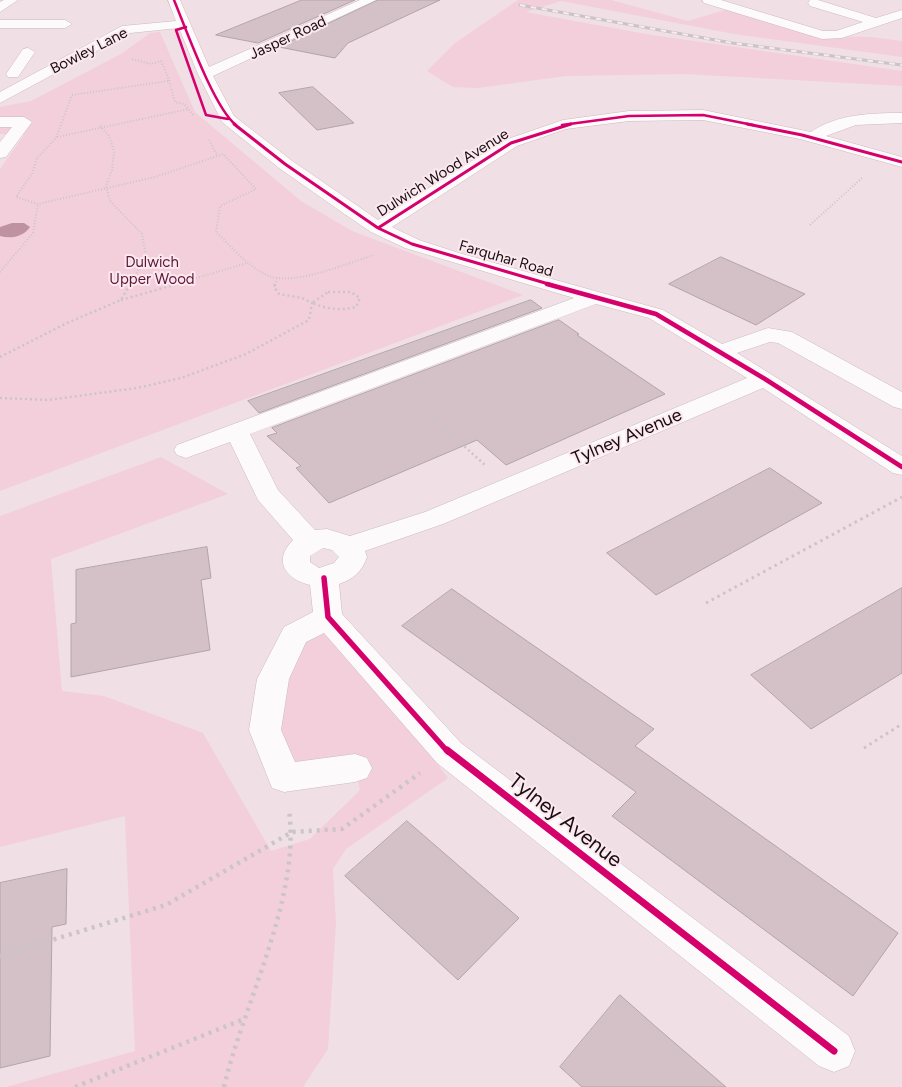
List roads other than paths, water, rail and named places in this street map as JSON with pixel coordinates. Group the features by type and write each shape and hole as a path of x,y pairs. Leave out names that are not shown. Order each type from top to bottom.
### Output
{"street":[{"path":"0,8 12,0"},
{"name":"Farquhar Road","path":"174,0 205,74 228,119 285,164 378,228 412,244 452,257 656,314 765,379 902,467"},
{"name":"Jasper Road","path":"205,74 370,0"},
{"path":"708,0 822,35 837,35 902,14"},
{"path":"814,4 894,28"},
{"path":"773,8 822,23 862,18"},
{"path":"0,24 65,24"},
{"name":"Bowley Lane","path":"0,98 61,63 127,30 184,24"},
{"path":"21,63 61,63"},
{"name":"Dulwich Wood Avenue","path":"378,228 511,143 563,125 629,116 702,115 751,123 902,162"},
{"path":"813,138 823,129 868,118 902,118"},
{"path":"0,122 24,122 0,153"},
{"path":"186,450 595,297"},
{"path":"719,352 768,335 784,337 902,402"},
{"name":"Tylney Avenue","path":"348,547 434,518 765,379"},
{"path":"237,432 267,494 309,541"},
{"path":"331,538 348,547 352,554 351,562 336,575 324,578 304,574 297,568 294,561 295,554 309,541 331,538"},
{"path":"324,578 328,617 295,635 273,679 265,730 284,778 355,768"},
{"name":"Tylney Avenue","path":"328,617 449,753 834,1052"}],"railway":[{"path":"520,5 732,43 902,65"}],"park label":[{"name":"Dulwich Upper Wood","path":"152,272"}]}
